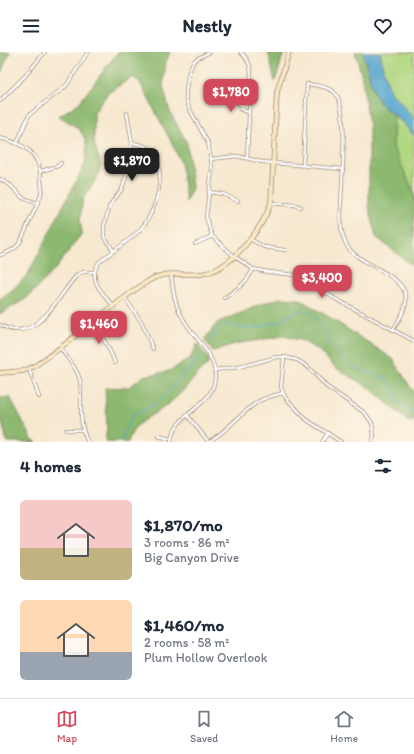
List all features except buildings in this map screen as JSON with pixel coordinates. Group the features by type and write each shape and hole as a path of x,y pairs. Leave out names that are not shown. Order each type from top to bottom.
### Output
{"street":[{"path":"0,101 25,76 45,52"},
{"path":"17,143 29,115 66,86 88,52"},
{"path":"210,52 193,62 188,75 186,99 189,108 208,143 212,159 206,217 212,236 234,256 253,269 308,278 332,297 414,341"},
{"path":"240,52 250,64 251,72 246,158"},
{"path":"0,373 29,369 125,297 152,279 171,273 201,274 209,272 221,267 250,239 266,216 271,203 277,92 289,52"},
{"path":"303,165 307,84 328,88 337,95 344,133 340,220 344,241 348,248 358,257 400,284 406,294 405,307 393,330"},
{"path":"225,94 234,107 238,110 249,112"},
{"path":"113,250 104,237 104,226 110,204 124,184 132,143 128,113"},
{"path":"0,138 24,146 36,157 41,171 42,190 17,248 0,255"},
{"path":"113,306 96,285 94,272 95,267 113,250 144,226 151,213 158,191 159,172 156,156 148,147 140,143 132,143"},
{"path":"212,159 237,156 273,163 343,169"},
{"path":"41,171 58,166 61,163"},
{"path":"0,179 10,185 23,198 37,203"},
{"path":"209,192 223,194 238,201"},
{"path":"271,203 295,205 301,208"},
{"path":"195,244 212,236"},
{"path":"250,239 264,247 285,250"},
{"path":"224,298 244,284 249,278 253,269"},
{"path":"0,326 12,330 19,330 34,326 56,304 78,274 83,272 94,272"},
{"path":"158,436 171,440 175,428 208,396 214,384 215,370 211,357 189,329 176,305 171,273"},
{"path":"125,297 142,323 153,349"},
{"path":"92,323 104,339 115,363"},
{"path":"60,347 73,366 80,380 82,430 88,442"},
{"path":"215,370 239,367 266,359 284,357 302,363 327,387 365,413 372,423 374,436 372,442"},
{"path":"284,357 281,387 283,393 302,416 341,442"},
{"path":"29,369 39,397"},
{"path":"187,415 208,442 224,432 252,406 260,401 283,393"},
{"path":"66,430 82,430"},
{"path":"322,442 328,433"}],"green space":[{"path":"1,52 10,52 0,75"},
{"path":"118,52 170,52 166,62 163,86 170,112 187,143 192,188 186,202 181,163 139,81 132,77 107,94 94,113 94,143 101,165 97,178 83,199 80,220 82,233 56,268 27,298 0,314 0,299 28,274 85,164 86,146 82,134 73,125 59,116 79,103"},
{"path":"268,52 284,52 275,82"},
{"path":"355,52 363,52 374,93 381,104 394,116 393,147 414,193 414,267 376,237 369,207 369,126 361,73"},
{"path":"380,52 414,52 414,214 373,129 382,59"},
{"path":"281,298 299,299 393,359 414,391 414,421 409,422 370,388 336,368 319,351 303,341 284,336 235,344 213,351 204,340 218,322 261,304"},
{"path":"197,344 208,358 209,363 182,392 166,406 141,422 131,434 128,442 105,442 107,429 105,388 129,387 144,376 169,371 190,359"},
{"path":"10,397 32,439 36,442 7,442 0,415 0,398"}],"water":[{"path":"363,52 380,52 383,69 391,94 396,97 414,119 414,136 404,124 381,104 374,93"}],"waterway":[{"path":"209,342 219,327 225,324 244,328 259,327 277,322 297,311 304,310 318,321 335,351 356,368 386,378 399,403 408,410 414,411"},
{"path":"122,442 124,433 133,415 154,405 176,384 180,376 190,369 203,353"}]}
